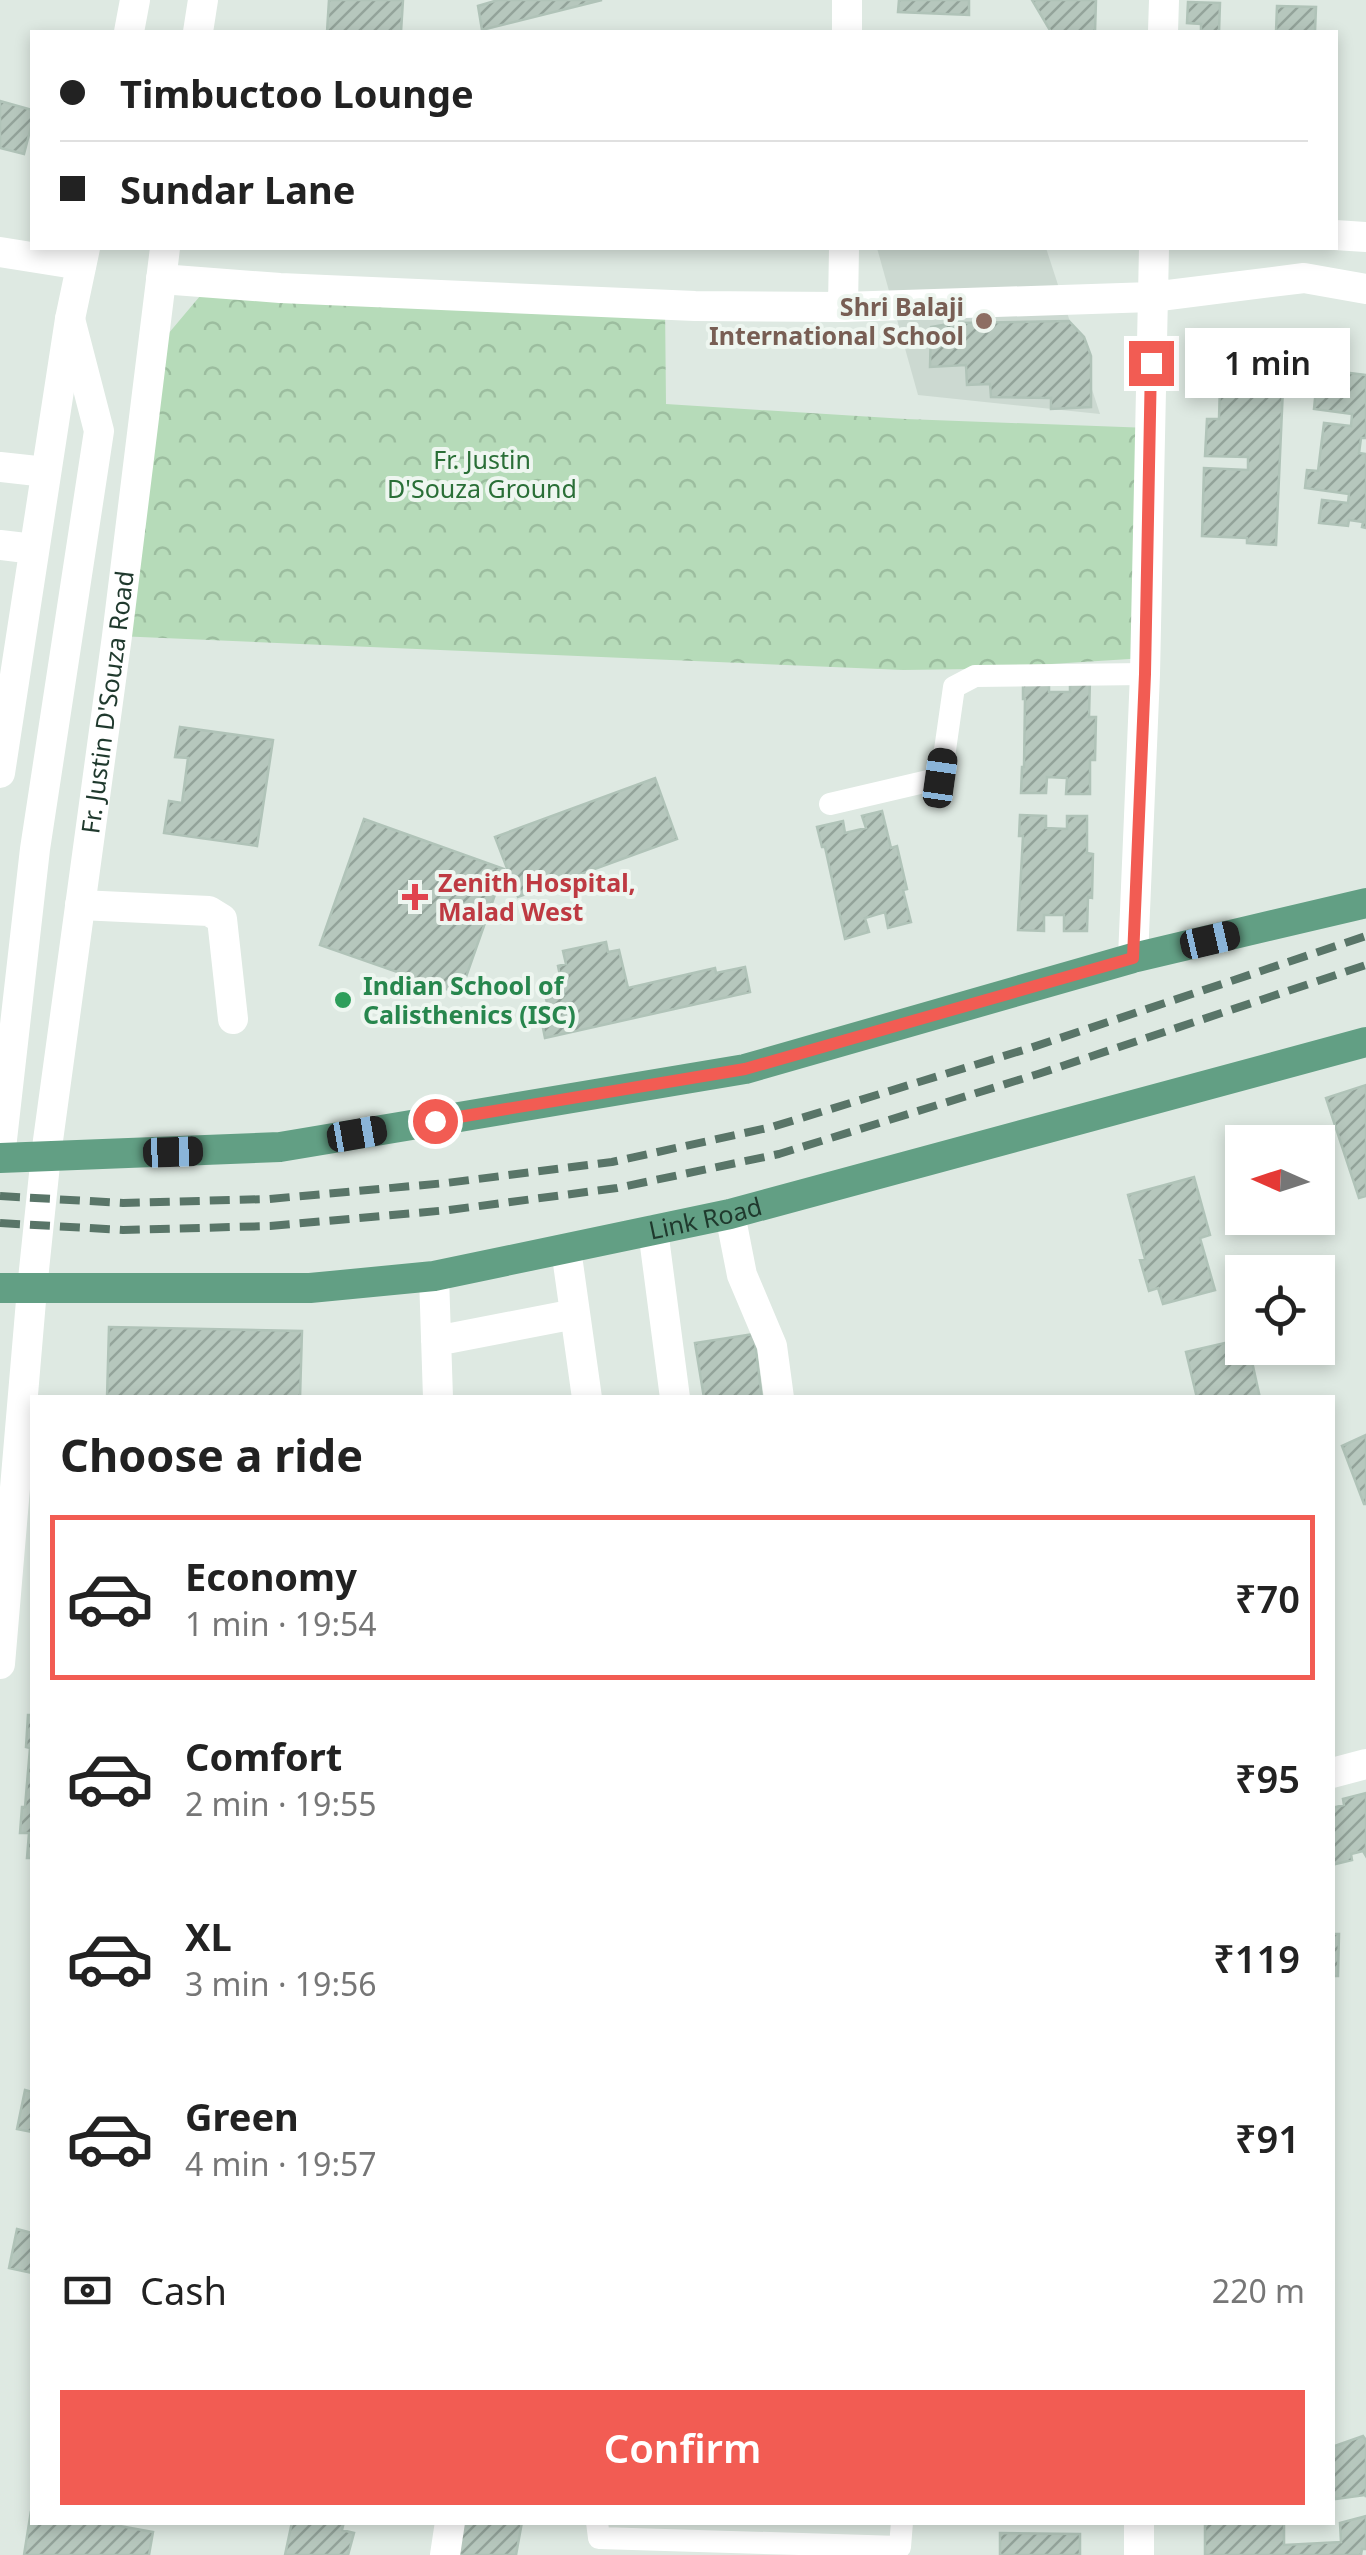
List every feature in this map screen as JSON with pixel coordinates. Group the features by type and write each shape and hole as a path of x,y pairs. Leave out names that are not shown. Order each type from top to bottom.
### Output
{"main road":[{"path":"0,1157 280,1147 745,1069 1133,958 1366,903"},
{"name":"Link Road","path":"0,1288 310,1288 434,1276 730,1214 1366,1042"}],"street":[{"path":"129,30 135,0"},
{"path":"198,30 203,0"},
{"path":"847,30 848,0"},
{"path":"1163,30 1164,0"},
{"path":"1338,234 1366,238"},
{"name":"Fr. Justin D'Souza Road","path":"0,1664 46,1155 165,250"},
{"path":"844,250 844,307"},
{"path":"1133,958 1145,674 1154,250"},
{"path":"0,252 83,256 0,774"},
{"path":"161,278 280,288 695,306 844,307 1152,298 1304,278 1366,288"},
{"path":"0,1157 35,849 100,431 70,319"},
{"path":"0,467 46,472"},
{"path":"0,545 34,550"},
{"path":"80,905 209,910 222,920 233,1019"},
{"path":"730,1214 742,1275 772,1346 779,1395"},
{"path":"653,1230 676,1395"},
{"path":"566,1249 587,1395"},
{"path":"434,1276 438,1395"},
{"path":"436,1340 575,1314"},
{"path":"1335,1772 1366,1764"},
{"path":"445,2555 450,2525"},
{"path":"1139,2525 1139,2555"}],"lane":[{"path":"830,804 940,778 954,688 975,676 1145,674"},
{"path":"597,2525 598,2538 900,2547 902,2525"}],"shaded area":[{"name":"Shri Balaji International School","path":"878,250 1047,250 1100,414 918,395"}],"green space":[{"name":"Fr. Justin D'Souza Ground","path":"211,283 665,304 666,404 906,419 1150,428 1145,658 903,670 117,636 152,353"}],"building":[{"path":"329,0 403,0 401,30 327,30"},
{"path":"498,0 602,0 482,30 478,6"},
{"path":"899,0 969,0 969,15 898,12"},
{"path":"1032,0 1096,0 1095,30 1050,30"},
{"path":"1188,2 1220,3 1219,30 1201,30 1201,24 1187,23"},
{"path":"1277,6 1316,7 1315,30 1276,30"},
{"path":"0,101 30,109 24,154 0,148"},
{"path":"1069,321 1084,337 1091,356 1091,407 1051,409 1051,398 991,397 990,384 967,385 966,365 930,367 931,327"},
{"path":"1318,369 1366,375 1366,438 1361,438 1359,453 1366,454 1366,528 1362,527 1363,522 1349,520 1348,526 1319,523 1322,500 1348,503 1349,494 1305,488 1307,470 1318,471 1324,423 1351,426 1352,414 1314,409"},
{"path":"1220,385 1283,388 1276,545 1247,543 1247,538 1202,536 1204,468 1248,470 1248,457 1205,456 1207,419 1219,419"},
{"path":"1023,678 1049,678 1049,692 1070,692 1070,679 1090,679 1089,717 1096,717 1090,794 1066,794 1067,778 1047,777 1046,793 1021,793"},
{"path":"180,727 273,740 257,846 164,833 169,801 182,803 188,758 175,757"},
{"path":"655,778 677,839 518,897 495,837"},
{"path":"882,811 891,848 897,846 911,922 888,928 885,912 865,918 869,932 845,939 817,827 843,821 845,833 866,828 862,816"},
{"path":"1020,815 1046,816 1046,828 1067,829 1067,816 1087,816 1087,853 1093,854 1087,931 1064,931 1064,915 1044,915 1044,931 1018,930 1023,836 1019,836"},
{"path":"364,819 504,869 460,994 320,945"},
{"path":"606,942 608,952 619,950 628,988 715,968 716,973 745,967 750,992 545,1038 540,1013 549,1010 546,999 564,995 558,966 566,964 563,951"},
{"path":"1366,1085 1366,1196 1359,1198 1326,1098"},
{"path":"1194,1177 1210,1235 1200,1238 1215,1290 1163,1304 1158,1288 1149,1291 1128,1195"},
{"path":"109,1327 302,1331 300,1395 107,1395"},
{"path":"754,1334 762,1395 704,1395 695,1343"},
{"path":"1225,1343 1225,1365 1253,1365 1259,1395 1196,1395 1186,1352"},
{"path":"1366,1435 1366,1504 1364,1504 1342,1446"},
{"path":"28,1715 30,1715 30,1748 26,1747"},
{"path":"30,1748 30,1858 29,1833 20,1833"},
{"path":"1366,1793 1366,1856 1363,1851 1351,1854 1352,1860 1335,1864 1335,1807 1344,1805 1343,1799"},
{"path":"1335,1934 1339,1934 1335,1976"},
{"path":"25,2090 30,2091 30,2132 17,2129"},
{"path":"17,2229 30,2232 30,2273 9,2268"},
{"path":"1363,2436 1366,2440 1366,2497 1335,2499 1335,2446"},
{"path":"1366,2516 1366,2549 1362,2549 1361,2555 1205,2555 1205,2525 1284,2525 1284,2545 1341,2542 1340,2523"},
{"path":"30,2517 30,2525 114,2525 153,2532 149,2555 24,2555"},
{"path":"291,2525 343,2525 342,2530 354,2533 348,2555 285,2555"},
{"path":"460,2525 521,2525 516,2555 454,2555"},
{"path":"1000,2533 1080,2534 1080,2555 1000,2555"}],"railway":[{"path":"0,1196 123,1203 269,1199 446,1183 612,1162 772,1127 1030,1048 1366,936"},
{"path":"0,1223 123,1230 270,1226 449,1210 617,1188 779,1154 1038,1074 1366,965"}],"place":[{"name":"Shri Balaji International School","path":"984,321"},
{"name":"Zenith Hospital, Malad West","path":"415,897"},
{"name":"Indian School of Calisthenics (ISC)","path":"343,1000"}],"route":[{"path":"435,1121 745,1069 1133,958 1145,674 1151,363"}]}
